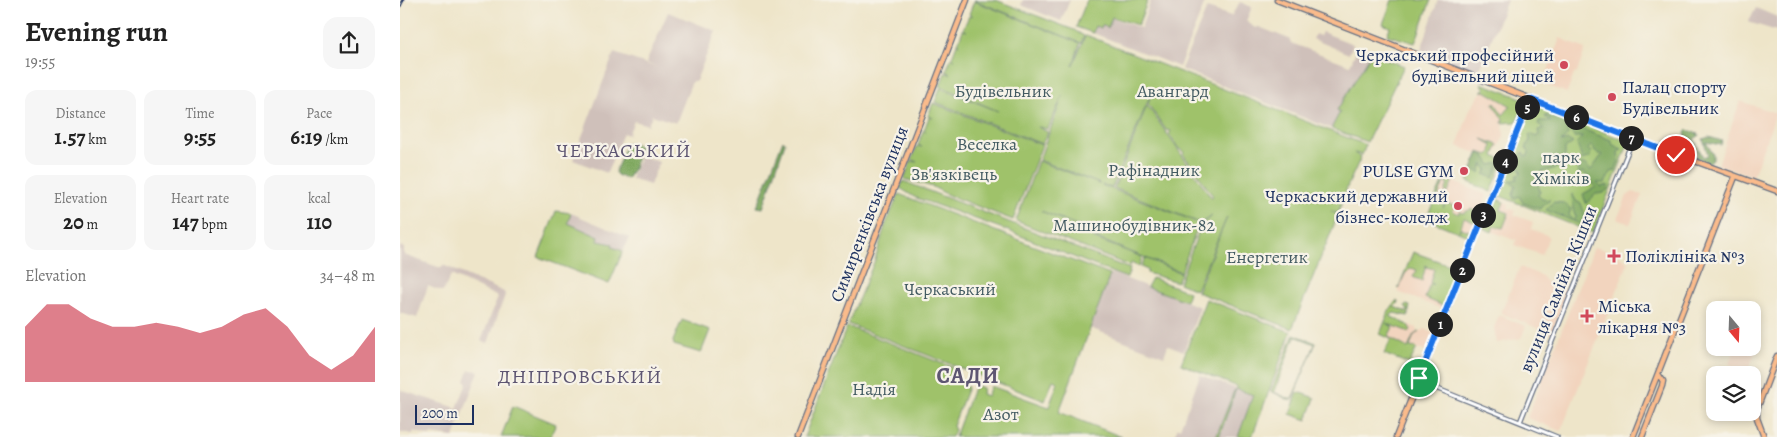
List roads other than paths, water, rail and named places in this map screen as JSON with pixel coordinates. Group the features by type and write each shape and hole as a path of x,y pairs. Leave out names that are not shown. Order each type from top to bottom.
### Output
{"main road":[{"name":"Симиренківська вулиця","path":"798,437 967,0"},
{"path":"1277,0 1633,139 1777,192"},
{"path":"1396,437 1530,99"},
{"path":"1633,437 1735,177"},
{"path":"1764,437 1757,418 1757,409 1777,356"},
{"path":"1642,437 1662,386 1663,381 1658,374"}],"street":[{"name":"вулиця Самійла Кішки","path":"1520,422 1633,139"},
{"path":"1418,381 1557,437"}],"railway":[{"path":"400,6 403,0"}],"place":[{"name":"Черкаський професійний будівельний ліцей","path":"1564,65"},
{"name":"Палац спорту Будівельник","path":"1612,97"},
{"name":"PULSE GYM","path":"1464,171"},
{"name":"Черкаський державний бізнес-коледж","path":"1458,206"},
{"name":"Поліклініка №3","path":"1614,256"},
{"name":"Міська лікарня №3","path":"1587,316"}],"district":[{"name":"ЧЕРКАСЬКИЙ","path":"624,150"},
{"name":"ДНІПРОВСЬКИЙ","path":"580,376"},
{"name":"САДИ","path":"968,376"}],"park label":[{"name":"Будівельник","path":"1003,91"},
{"name":"Авангард","path":"1173,91"},
{"name":"Веселка","path":"987,144"},
{"name":"парк Хіміків","path":"1561,167"},
{"name":"Рафінадник","path":"1154,170"},
{"name":"Зв'язківець","path":"954,174"},
{"name":"Машинобудівник-82","path":"1134,225"},
{"name":"Енергетик","path":"1267,257"},
{"name":"Черкаський","path":"950,289"},
{"name":"Надія","path":"874,389"},
{"name":"Азот","path":"1001,414"}]}
